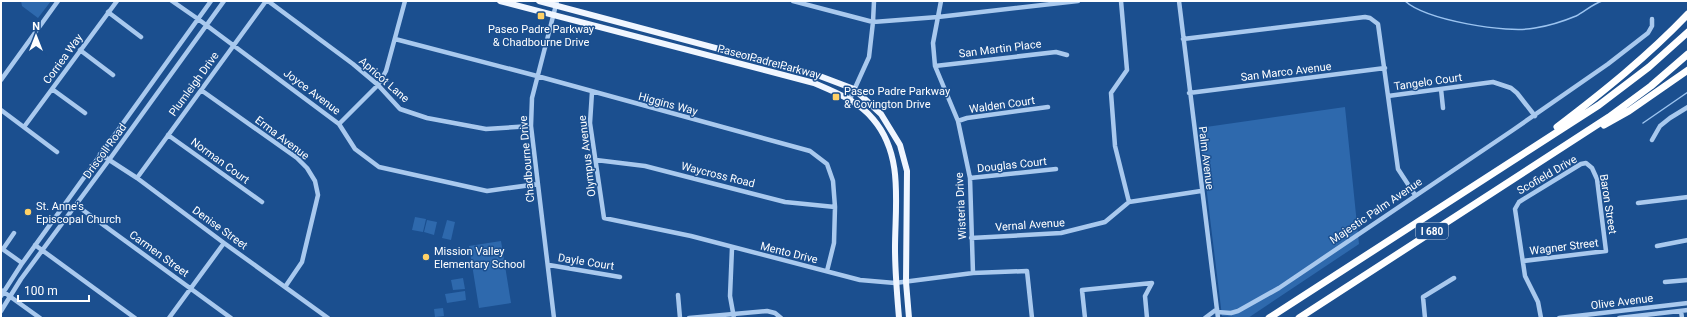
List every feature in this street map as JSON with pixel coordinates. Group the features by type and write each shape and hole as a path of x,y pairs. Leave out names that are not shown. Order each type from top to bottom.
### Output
{"highway":[{"path":"1510,162 1619,79 1654,48 1688,14"},
{"name":"I 680","path":"1269,318 1616,93 1649,67 1688,32"},
{"name":"I 680","path":"1299,318 1565,146 1630,102 1688,54"},
{"path":"1565,146 1629,111 1688,70"}],"main road":[{"name":"Paseo Padre Parkway","path":"500,1 814,83 850,99 873,119 889,146 896,173 895,283 899,318"},
{"name":"Paseo Padre Parkway","path":"539,1 557,3 817,75 854,89 881,114 900,145 907,171 906,282 909,318"}],"street":[{"path":"1,80 58,1"},
{"name":"Corriea Way","path":"24,127 117,1"},
{"name":"Joyce Avenue","path":"172,1 339,124 356,149 379,167 487,191 538,184"},
{"name":"Driscoll Road","path":"2,292 211,1"},
{"name":"Driscoll Road","path":"1,311 42,250 110,160 224,1"},
{"name":"Plumleigh Drive","path":"137,178 233,45 267,1"},
{"name":"Apricot Lane","path":"267,1 353,64 378,85 400,109 427,118 486,130 531,126"},
{"path":"339,124 378,85 386,71 405,1"},
{"path":"793,1 873,22 938,17 1078,1"},
{"path":"850,99 869,57 874,1"},
{"name":"Wisteria Drive","path":"941,1 933,43 935,66 958,121 970,178 973,273"},
{"path":"1121,1 1127,70 1111,93 1115,146 1129,202 1201,191"},
{"name":"Palm Avenue","path":"1179,1 1201,191 1218,318"},
{"name":"Chadbourne Drive","path":"554,318 549,266 531,126 532,98 557,3"},
{"path":"108,12 141,37"},
{"name":"Tangelo Court","path":"1184,39 1365,16 1378,24 1388,96 1493,82 1511,88 1517,93 1535,116"},
{"name":"Majestic Palm Avenue","path":"1217,311 1224,313 1238,311 1279,288 1415,195 1535,116 1638,42 1648,33 1652,26 1652,19"},
{"name":"Higgins Way","path":"395,39 537,76 810,151 828,164 833,180 835,207 834,243 827,271"},
{"path":"80,50 113,75"},
{"name":"San Martin Place","path":"935,66 1056,52 1067,55"},
{"name":"San Marco Avenue","path":"1189,93 1384,68"},
{"path":"52,89 85,113"},
{"path":"1441,89 1443,108"},
{"name":"Erma Avenue","path":"201,90 297,158 307,168 315,181 318,195 302,262 285,287"},
{"name":"Olympus Avenue","path":"592,92 590,123 604,218"},
{"path":"1388,96 1398,169 1415,195"},
{"name":"Walden Court","path":"958,121 968,118 1048,107"},
{"path":"1652,140 1660,126 1670,118 1688,108"},
{"path":"1,110 57,152"},
{"name":"Norman Court","path":"168,135 262,202"},
{"name":"Denise Street","path":"100,154 137,178 328,318"},
{"name":"Waycross Road","path":"596,160 645,166 785,202 835,207"},
{"name":"Baron Street","path":"1586,163 1592,168 1597,179 1606,251"},
{"name":"Scofield Drive","path":"1541,318 1538,302 1525,276 1516,209 1519,202 1581,164 1586,163"},
{"name":"Douglas Court","path":"970,178 1056,169"},
{"path":"1638,203 1688,197"},
{"name":"Vernal Avenue","path":"971,238 1061,233 1105,222 1129,202"},
{"name":"Carmen Street","path":"76,205 232,318"},
{"name":"Mento Drive","path":"604,218 691,236 732,248 860,280 895,283 973,273 1026,271 1032,318"},
{"path":"14,233 2,248 22,263"},
{"path":"1657,246 1688,240"},
{"path":"169,318 224,243"},
{"path":"35,245 135,318"},
{"path":"732,248 730,296 733,316"},
{"name":"Wagner Street","path":"1523,261 1606,251"},
{"name":"Dayle Court","path":"549,266 620,277"},
{"path":"1425,318 1423,297 1454,278"},
{"path":"1665,282 1688,280"},
{"path":"1086,318 1082,290 1152,283 1145,296 1147,318"},
{"path":"2,292 10,296 40,318"},
{"path":"678,295 680,318"},
{"name":"Olive Avenue","path":"1559,318 1688,303"},
{"name":"Olive Avenue","path":"1619,318 1688,310"},
{"path":"689,318 733,316 767,311 775,313 781,318"},
{"path":"1205,318 1217,311"},
{"path":"1681,311 1682,318"}],"shaded area":[{"path":"21,1 51,1 38,18 22,6"},
{"path":"1345,107 1359,244 1248,318 1222,316 1199,128"},
{"path":"415,217 426,219 423,232 412,230"},
{"path":"427,220 437,222 434,235 424,232"},
{"path":"447,220 455,222 451,240 442,238"},
{"path":"501,241 511,303 479,308 469,246"},
{"path":"463,278 465,289 453,290 451,280"},
{"path":"465,291 466,300 447,303 445,294"},
{"path":"443,308 444,316 435,317 434,309"}],"waterway":[{"path":"1405,1 1415,8 1448,19 1467,24 1506,29 1535,28 1566,20 1602,1"},
{"path":"1643,123 1688,92"}],"place":[{"name":"Paseo Padre Parkway & Chadbourne Drive","path":"541,16"},
{"name":"Paseo Padre Parkway & Covington Drive","path":"836,97"},
{"name":"St. Anne's Episcopal Church","path":"28,212"},
{"name":"Mission Valley Elementary School","path":"426,257"}]}
